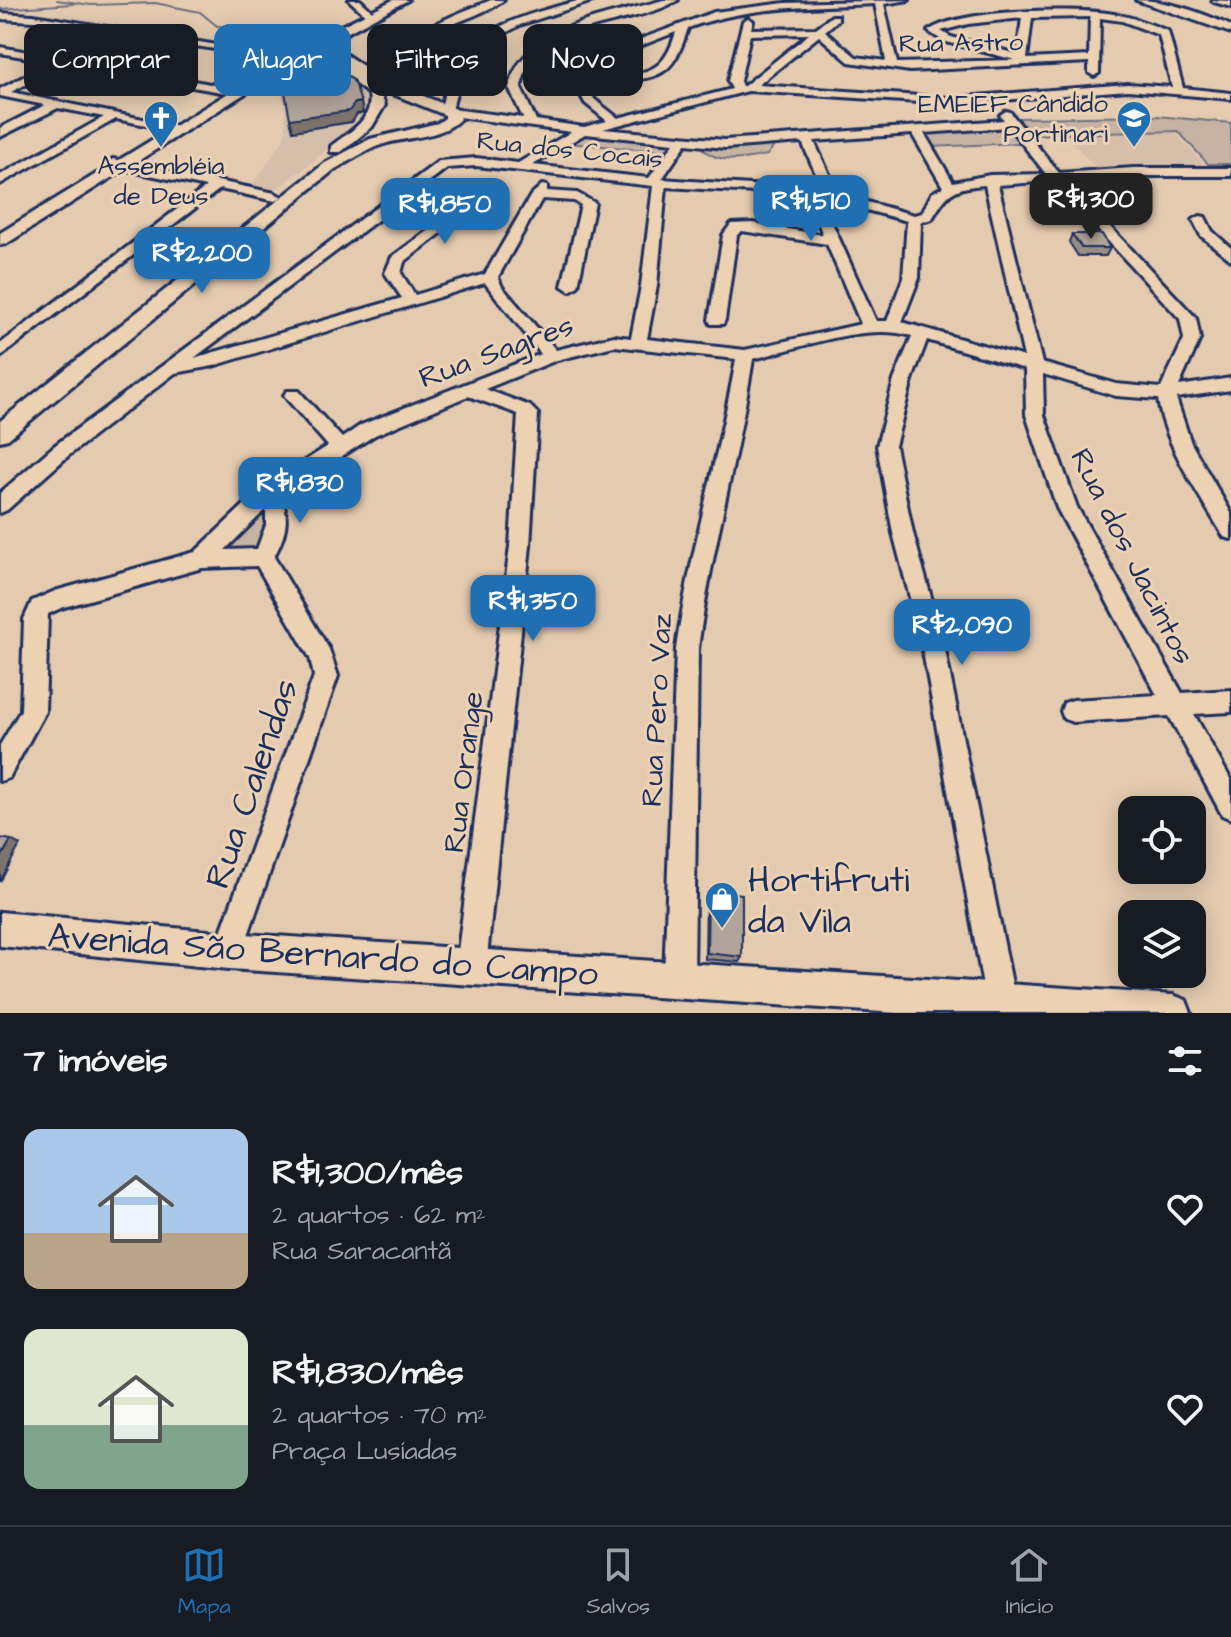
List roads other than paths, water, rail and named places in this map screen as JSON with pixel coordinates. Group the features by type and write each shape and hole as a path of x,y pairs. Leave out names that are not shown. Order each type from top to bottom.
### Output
{"main road":[{"path":"348,24 393,0"},
{"path":"369,13 402,0"},
{"path":"351,74 376,93 376,131 394,135"},
{"path":"0,233 227,96"},
{"path":"406,96 447,116"},
{"path":"0,417 374,114 396,103 421,103"},
{"path":"0,433 321,172 352,153 447,116"},
{"path":"0,240 117,164"},
{"name":"Avenida São Bernardo do Campo","path":"0,929 229,951 679,978 1173,1013"}],"street":[{"path":"354,0 369,13"},
{"path":"591,0 504,29 472,50 456,72 447,116 681,142 736,144 1012,123"},
{"path":"599,24 673,0"},
{"path":"643,42 717,14 751,9 904,0"},
{"path":"1141,0 1231,30"},
{"path":"1217,0 1231,4"},
{"path":"879,1 892,66"},
{"path":"448,24 503,2"},
{"path":"743,88 734,81 751,9"},
{"path":"523,11 548,22"},
{"path":"1027,17 1021,61 947,39 933,31 975,19 1095,14 1126,19 1164,33 1177,30"},
{"path":"1094,89 1095,14"},
{"path":"0,16 33,18 214,46"},
{"path":"743,88 835,18"},
{"path":"1189,27 1214,22"},
{"path":"643,74 661,71 672,62 683,27"},
{"path":"745,32 819,31"},
{"name":"Rua Astro","path":"819,31 853,60 926,70 1021,61 1093,59"},
{"path":"1164,33 1178,90"},
{"path":"0,50 24,54"},
{"path":"523,64 515,88 532,124"},
{"path":"0,93 24,81"},
{"path":"520,167 582,131 743,88 927,100 994,99 1145,87 1231,96"},
{"path":"0,93 177,127"},
{"path":"586,96 614,121"},
{"path":"994,99 1056,177 1188,318 1192,339 1166,394 1170,417 1231,531"},
{"path":"0,133 56,104"},
{"path":"0,180 115,115"},
{"path":"917,132 949,187"},
{"path":"807,140 832,195 825,219 830,240 870,327"},
{"path":"638,343 649,286 656,182 681,142"},
{"name":"Rua dos Cocais","path":"0,505 61,451 438,166 469,162 656,182 832,195 914,219"},
{"path":"117,164 275,197"},
{"path":"893,325 911,278 914,219 927,216 937,196 949,187 990,179 1142,172 1230,172"},
{"name":"Rua dos Jacintos","path":"990,179 1034,366 1035,415 1067,508 1231,806"},
{"path":"0,352 217,185"},
{"path":"170,368 207,362 490,277 506,255 540,192 577,197 588,203 570,286"},
{"path":"411,301 393,273 397,260 484,193"},
{"path":"1200,220 1206,233 1231,256"},
{"path":"717,320 730,235 736,227 747,225 771,232 830,240"},
{"path":"490,277 495,288 552,356"},
{"name":"Rua Sagres","path":"202,559 269,493 368,430 552,356 614,341 745,355 870,327 893,325 1116,390 1166,394 1231,384"},
{"path":"922,332 903,380 886,446 903,533 932,640 1001,1003"},
{"name":"Rua Pero Vaz","path":"679,978 687,649 694,598 731,440 745,355"},
{"name":"Rua Orange","path":"466,389 529,414 520,546 471,967"},
{"path":"293,395 340,448"},
{"path":"0,769 10,735 33,712 35,619 40,608 55,600 202,559 263,557 277,529 278,515 269,493"},
{"name":"Rua Calendas","path":"229,951 326,676 321,656 263,557"},
{"path":"1073,711 1231,701"}],"waterway":[{"path":"57,0 91,5 155,3 200,12 215,24"},
{"path":"0,9 73,4"}],"place":[{"name":"Assembléia de Deus","path":"161,149"},
{"name":"EMEIEF Cândido Portinari","path":"1134,149"},
{"name":"Hortifruti da Vila","path":"722,930"}]}
